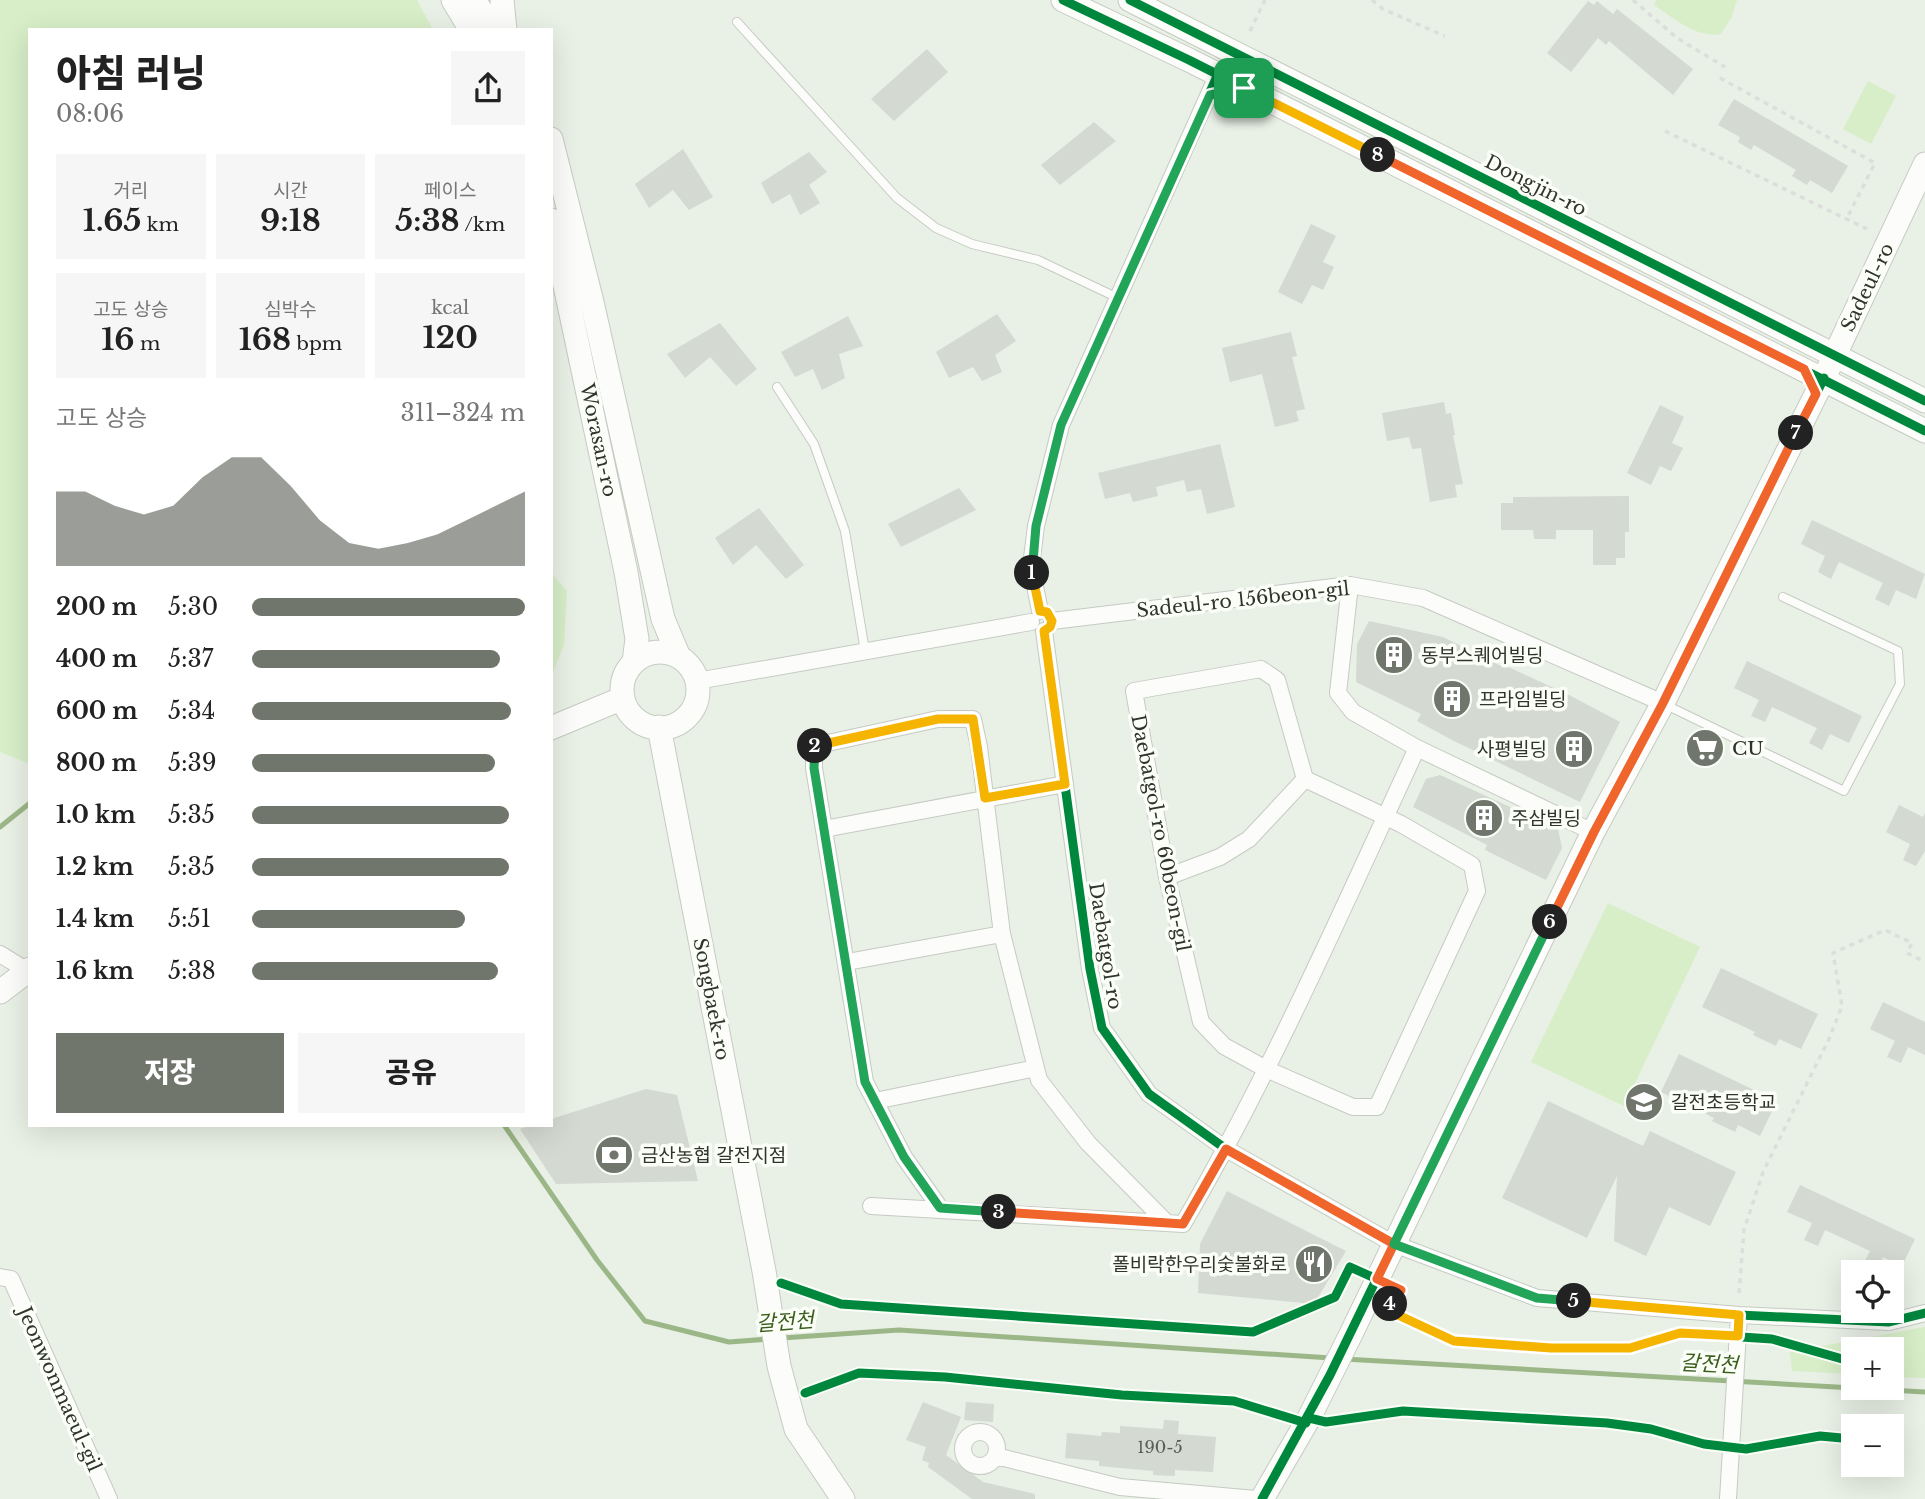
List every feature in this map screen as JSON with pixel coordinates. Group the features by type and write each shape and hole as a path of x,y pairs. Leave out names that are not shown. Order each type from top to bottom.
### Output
{"street":[{"path":"453,0 470,28"},
{"path":"474,0 493,28"},
{"path":"502,0 506,28"},
{"path":"1063,0 1189,60 1214,85 1244,88 1821,382 1925,431"},
{"name":"Dongjin-ro","path":"1130,0 1812,345 1843,352 1925,401"},
{"name":"Daebatgol-ro","path":"1214,85 1061,425 1036,526 1031,566 1042,621 1090,969 1102,1028 1149,1094 1226,1149 1394,1244 1537,1298 1739,1315 1889,1322 1925,1313"},
{"path":"553,147 592,302 663,619 679,657"},
{"name":"Sadeul-ro","path":"1262,1499 1309,1418 1594,832 1663,703 1821,382 1843,352 1925,164"},
{"name":"Worasan-ro","path":"553,228 626,572 637,639 634,662"},
{"path":"1350,586 1338,693 1353,712 1417,748 1594,832"},
{"name":"Sadeul-ro 156beon-gil","path":"697,681 1042,621 1350,586 1423,598 1663,703"},
{"path":"661,651 679,657 688,663 697,681 696,701 686,717 678,723 659,727 640,722 626,708 623,698 624,678 634,662 642,656 661,651"},
{"name":"Daebatgol-ro 60beon-gil","path":"1261,669 1277,680 1305,779 1386,816 1472,865 1477,891 1377,1107 1353,1107 1266,1069 1224,1046 1201,1022 1167,877 1134,691 1261,669"},
{"path":"553,726 623,698"},
{"path":"940,1208 904,1157 865,1082 814,768 814,746 938,719 973,719 1002,934 1039,1080 1088,1143 1167,1223"},
{"name":"Songbaek-ro","path":"659,727 764,1271 779,1366 796,1429 843,1499"},
{"path":"870,1206 1183,1224 1226,1149 1266,1069 1417,748"},
{"path":"1167,877 1220,857 1249,839 1305,779"},
{"path":"824,829 1065,784"},
{"path":"847,962 1002,934"},
{"path":"0,954 28,969 0,992"},
{"path":"875,1101 1036,1068"},
{"name":"Jeonwonmaeul-gil","path":"5,1278 109,1499"},
{"path":"1728,1495 1739,1315"},
{"path":"996,1456 1120,1487 1256,1499"}],"lane":[{"path":"737,22 897,198 936,228 972,244 1038,260 1118,298"},
{"path":"777,387 814,444 845,531 865,651"},
{"path":"1663,703 1844,790 1900,684 1898,651 1783,597"}],"path":[{"path":"1250,30 1265,0"},
{"path":"1372,0 1383,9 1446,36"},
{"path":"1633,0 1677,38 1726,67"},
{"path":"1720,79 1875,163 1847,218"},
{"path":"1665,131 1867,229"},
{"path":"1739,1293 1744,1230 1763,1172 1829,1039 1842,1006 1833,953 1885,930 1912,943 1907,953 1925,962"}],"green space":[{"path":"0,0 417,0 432,28 28,28 28,763 0,752"},
{"path":"1656,0 1737,0 1731,18 1721,34 1712,34 1694,30 1678,21 1654,5"},
{"path":"1868,81 1896,96 1871,144 1843,129"},
{"path":"553,574 567,591 564,644 553,673"},
{"path":"1608,903 1700,947 1624,1106 1531,1062"},
{"path":"1925,1327 1925,1378 1904,1377 1904,1337 1871,1337"},
{"path":"1841,1343 1841,1373 1792,1371 1790,1352"}],"building":[{"path":"1588,1 1594,5 1597,1 1613,14 1617,9 1693,69 1673,95 1609,41 1606,45 1598,38 1571,72 1547,53"},
{"path":"927,49 948,72 894,121 871,99"},
{"path":"1734,99 1848,166 1832,193 1810,180 1807,185 1792,176 1796,170 1754,145 1751,150 1738,142 1740,137 1718,125"},
{"path":"1094,122 1116,141 1060,185 1041,165"},
{"path":"683,149 713,197 689,210 673,190 649,208 635,184"},
{"path":"809,152 827,172 809,185 820,203 800,215 790,194 772,204 761,183"},
{"path":"1311,224 1336,236 1323,262 1334,267 1323,290 1312,285 1302,304 1278,292"},
{"path":"997,314 1016,341 995,355 1002,372 982,381 973,367 949,378 936,352"},
{"path":"848,316 863,346 839,354 845,378 822,390 813,369 795,377 781,352"},
{"path":"720,323 757,369 736,386 710,357 685,378 667,354"},
{"path":"1291,332 1297,356 1292,357 1305,409 1296,411 1299,421 1275,427 1262,374 1230,382 1222,348"},
{"path":"1444,402 1446,414 1451,413 1463,484 1455,485 1457,497 1430,502 1421,448 1412,449 1409,437 1387,441 1382,413"},
{"path":"1660,405 1684,417 1672,443 1683,448 1671,471 1660,466 1651,485 1627,473"},
{"path":"1220,444 1235,507 1207,514 1201,489 1187,492 1184,480 1156,487 1158,496 1133,502 1130,493 1105,499 1098,473"},
{"path":"959,488 976,510 901,547 888,524"},
{"path":"1629,496 1629,532 1625,532 1625,558 1616,558 1616,565 1593,565 1593,530 1556,530 1556,539 1534,539 1533,530 1501,530 1501,503 1513,503 1513,497"},
{"path":"759,508 804,565 786,579 756,545 733,565 715,538"},
{"path":"1812,520 1925,574 1916,599 1896,590 1889,606 1875,599 1883,583 1839,562 1831,579 1818,572 1825,556 1801,544"},
{"path":"1369,621 1443,637 1503,667 1504,665 1569,695 1620,722 1580,802 1454,741 1417,721 1421,714 1356,682 1357,644"},
{"path":"1747,661 1862,716 1849,743 1830,734 1822,750 1809,743 1817,728 1772,707 1765,722 1751,716 1759,700 1734,688"},
{"name":"주삼빌딩","path":"1440,775 1558,829 1562,848 1546,880 1485,850 1487,845 1413,807 1426,779"},
{"path":"1899,805 1923,817 1925,813 1925,851 1916,866 1903,860 1910,844 1886,832"},
{"path":"1721,968 1818,1014 1801,1049 1779,1039 1776,1046 1753,1035 1755,1032 1702,1007"},
{"path":"1883,1002 1925,1022 1925,1055 1908,1047 1901,1063 1887,1057 1895,1041 1870,1029"},
{"path":"1679,1054 1777,1101 1760,1136 1738,1125 1735,1132 1712,1121 1714,1118 1661,1092"},
{"name":"금산농협 갈전지점","path":"646,1089 677,1095 698,1181 556,1184 520,1129 553,1127 553,1118"},
{"path":"1548,1101 1643,1146 1650,1131 1736,1172 1710,1226 1669,1207 1646,1256 1614,1241 1617,1176 1587,1238 1502,1198"},
{"path":"1800,1185 1915,1239 1904,1262 1883,1257 1882,1260 1865,1260 1870,1251 1825,1230 1818,1246 1804,1240 1812,1223 1787,1212"},
{"path":"1227,1191 1346,1251 1314,1304 1198,1293 1200,1244"},
{"path":"923,1402 961,1417 946,1455 983,1482 1035,1494 1035,1499 972,1499 928,1467 929,1463 922,1460 926,1447 906,1440"},
{"path":"966,1402 994,1404 993,1422 964,1420"},
{"path":"1164,1420 1179,1421 1178,1434 1216,1437 1213,1472 1175,1470 1175,1476 1153,1475 1153,1471 1099,1466 1099,1461 1065,1458 1067,1433 1101,1436 1102,1432 1120,1433 1120,1426 1163,1429"}],"waterway":[{"name":"갈전천","path":"0,827 28,805"},
{"name":"갈전천","path":"505,1127 597,1260 645,1321 729,1342 769,1339"},
{"name":"갈전천","path":"782,1338 899,1330 1331,1358"},
{"name":"갈전천","path":"1344,1359 1925,1392"}],"cycle path":[{"path":"1063,0 1189,60 1925,431"},
{"path":"1130,0 1925,401"},
{"path":"1040,611 1031,566 1036,526 1061,425 1218,74"},
{"path":"1262,1499 1330,1375 1593,832 1663,703 1824,378"},
{"path":"1044,631 1090,969 1102,1028 1149,1094 1226,1149 1394,1244 1537,1298 1739,1315 1889,1322 1925,1313"},
{"path":"781,1283 841,1304 1253,1332 1335,1297 1350,1267 1401,1290 1389,1302 1399,1315 1454,1341 1551,1348 1630,1348 1680,1333 1772,1339 1841,1359"},
{"path":"805,1393 859,1373 945,1377 1122,1395 1234,1401 1306,1423"},
{"path":"1309,1418 1326,1422 1403,1411 1607,1423 1651,1429 1704,1444 1746,1449 1820,1436 1841,1438"}],"place":[{"name":"동부스퀘어빌딩","path":"1394,655"},
{"name":"프라임빌딩","path":"1452,699"},
{"name":"CU","path":"1705,748"},
{"name":"사평빌딩","path":"1574,749"},
{"name":"주삼빌딩","path":"1484,818"},
{"name":"갈전초등학교","path":"1644,1102"},
{"name":"금산농협 갈전지점","path":"614,1155"},
{"name":"폴비락한우리숯불화로","path":"1314,1264"}],"route":[{"path":"1244,88 1210,95 1061,425 1036,526 1031,566 1040,611 1043,610 1052,617 1052,624 1044,631 1065,784 985,798 973,719 938,719 814,746 814,768 865,1082 904,1157 940,1208 1183,1224 1226,1149 1394,1244 1377,1279 1401,1290 1389,1302 1398,1315 1454,1341 1551,1348 1630,1348 1680,1333 1738,1336 1739,1315 1537,1298 1394,1244 1594,832 1663,703 1816,394 1804,369 1244,88"}]}
